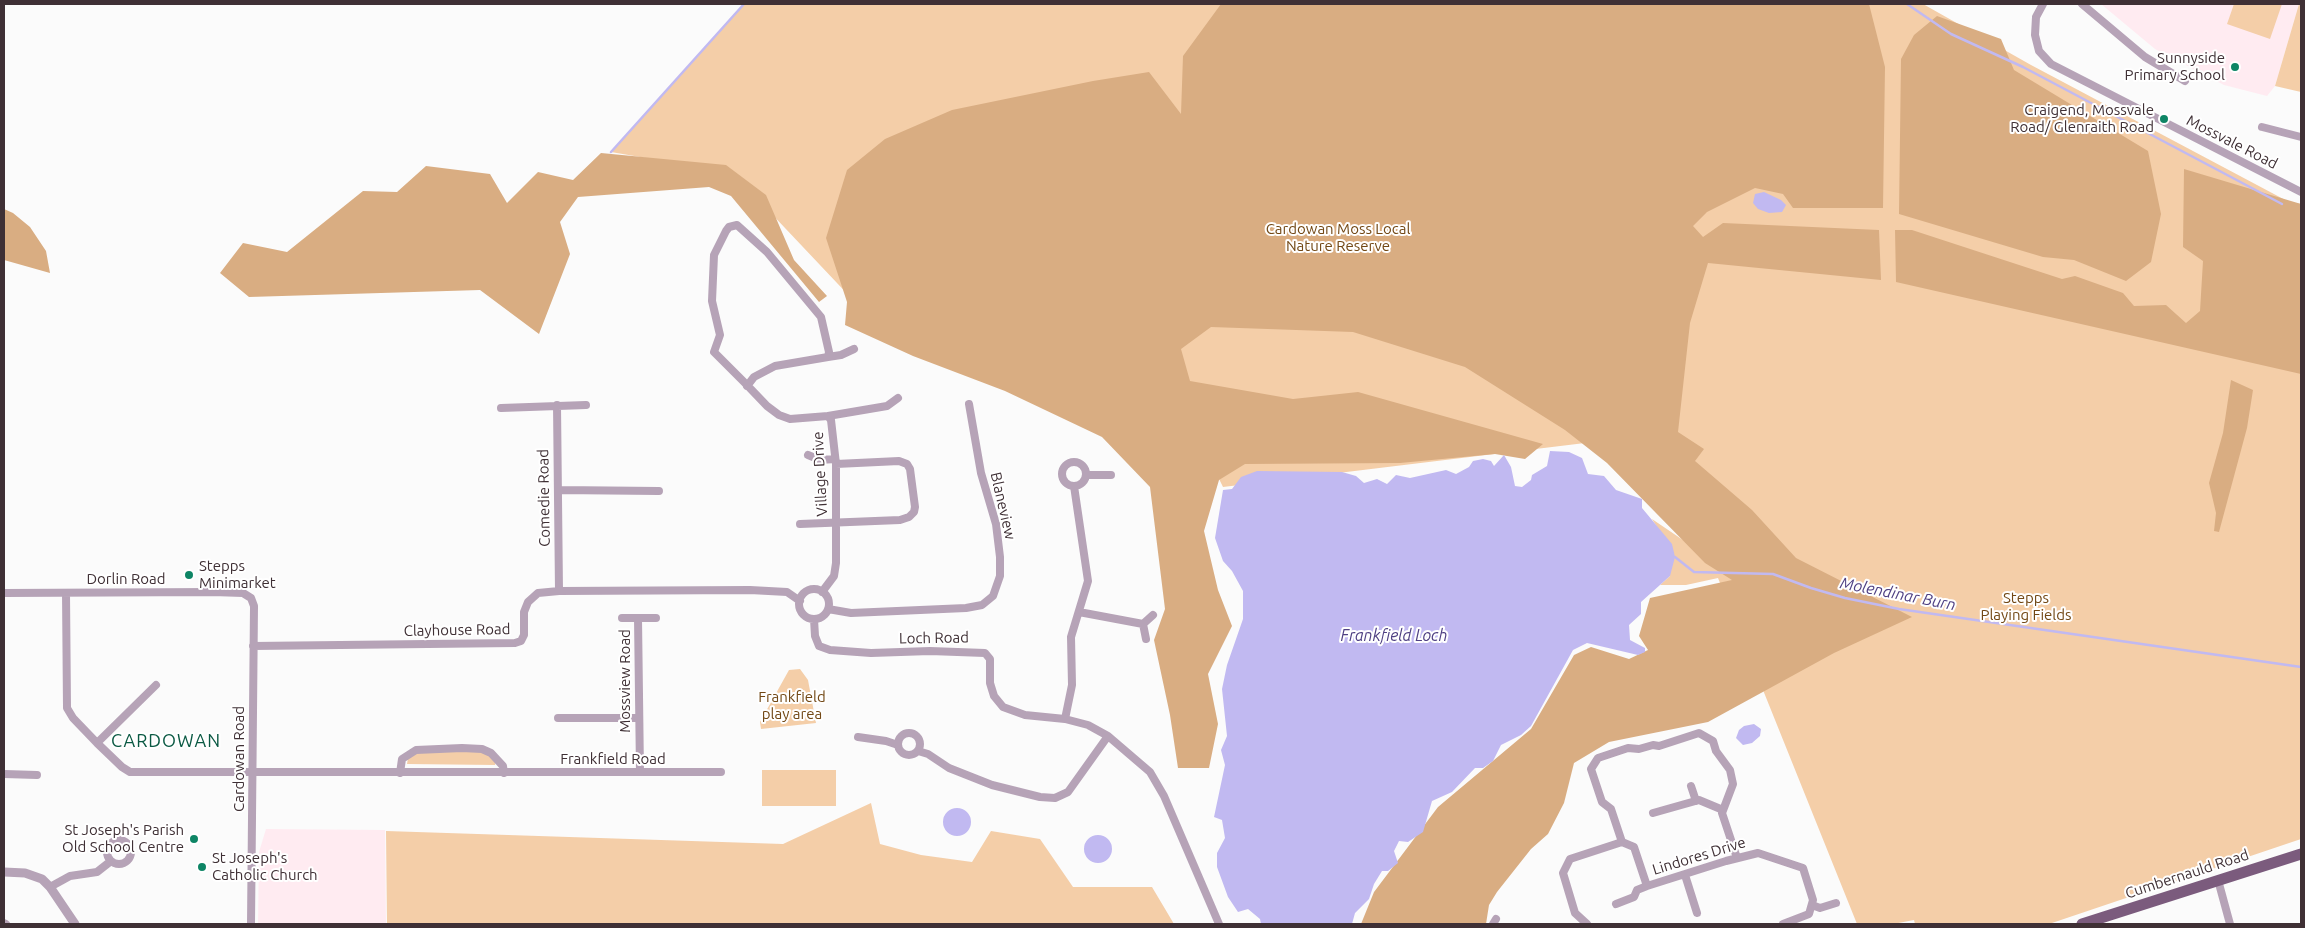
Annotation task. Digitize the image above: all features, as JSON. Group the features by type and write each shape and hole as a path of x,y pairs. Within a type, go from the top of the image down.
{"main road":[{"name":"Cumbernauld Road","path":"2082,924 2106,920 2218,880 2301,854"}],"street":[{"name":"Mossvale Road","path":"2043,4 2036,17 2035,35 2039,51 2051,64 2301,192"},
{"path":"2082,4 2145,58 2184,81"},
{"path":"2262,127 2301,137"},
{"name":"Village Drive","path":"822,592 834,576 836,570 836,462 831,420 828,416 790,419 779,415 714,352 720,335 712,301 714,256 726,230 732,226 742,227 767,252 821,316 828,348 828,357"},
{"path":"747,386 754,377 776,366 840,356 854,349"},
{"path":"828,416 887,406 898,398"},
{"name":"Blaneview","path":"828,609 852,613 966,608 982,605 993,596 1000,576 996,524 981,472 969,404"},
{"name":"Comedie Road","path":"557,405 559,591"},
{"path":"501,408 586,405"},
{"path":"800,524 900,520 909,517 915,506 910,469 907,464 899,461 836,462 820,460 808,455"},
{"path":"1078,463 1084,468 1086,474 1084,482 1074,486 1064,480 1063,472 1067,465 1078,463"},
{"path":"1086,474 1111,475"},
{"path":"1065,719 1072,685 1071,637 1088,581 1074,486"},
{"path":"558,490 659,491"},
{"name":"Clayhouse Road","path":"253,646 515,643 521,641 524,635 524,612 528,602 538,593 559,591 750,590 787,592 800,601"},
{"path":"810,590 822,592 828,599 828,609 820,618 814,619 803,614 800,608 803,594 810,590"},
{"name":"Dorlin Road","path":"4,593 212,592 248,595"},
{"name":"Frankfield Road","path":"66,593 67,708 97,743 122,768 130,772 721,772"},
{"name":"Cardowan Road","path":"248,595 254,606 251,924"},
{"path":"1079,612 1144,624"},
{"path":"1144,624 1153,615"},
{"name":"Mossview Road","path":"622,618 656,618"},
{"name":"Mossview Road","path":"638,618 640,772"},
{"name":"Loch Road","path":"814,619 815,636 819,646 830,650 870,653 930,651 985,653 990,659 990,683 994,696 1003,707 1025,715 1065,719 1088,725 1108,736 1150,772 1160,788 1198,870 1219,924"},
{"path":"1144,624 1146,639"},
{"path":"97,743 156,685"},
{"path":"558,718 638,718"},
{"path":"898,745 902,735 912,733 920,740 918,751"},
{"path":"1587,924 1575,912 1563,873 1570,859 1622,842 1611,809 1602,802 1592,769 1598,758 1628,748 1639,749 1653,745 1659,746 1699,733 1713,741 1716,751 1730,770 1734,784 1722,813 1737,858"},
{"path":"858,737 886,741 898,745 904,754 911,755 918,751 928,754 949,768 992,785 1040,797 1055,798 1068,792 1108,736"},
{"path":"400,773 402,759 416,750 462,748 482,749 491,753 503,766 504,773"},
{"path":"4,774 37,775"},
{"path":"1690,786 1696,801"},
{"path":"1653,814 1696,801 1723,810"},
{"name":"Lindores Drive","path":"1622,842 1634,847 1647,886 1758,853 1803,868 1812,905"},
{"path":"50,888 70,876 97,872 111,861"},
{"path":"4,872 30,874 42,879 75,924"},
{"path":"1685,874 1697,913"},
{"path":"2218,880 2230,924"},
{"path":"1616,904 1634,897 1637,890 1647,886"},
{"path":"1783,924 1809,914 1812,905 1820,908 1836,903"}],"shaded area":[{"name":"Sunnyside Primary School","path":"2101,4 2299,4 2275,86 2267,96 2224,85 2155,49"},
{"path":"266,829 385,830 386,924 258,924 259,852"}],"green space":[{"name":"Cardowan Moss Local Nature Reserve","path":"744,4 1923,4 2031,65 2289,202 2301,204 2301,839 2049,924 1915,924 1914,920 1893,924 1857,924 1718,578 1686,585 1660,585 1670,576 1657,527 1652,519 1708,557 1659,434 1223,487 1189,418 889,338 733,173 611,152"},
{"name":"Cardowan Moss Local Nature Reserve","path":"1221,4 1869,4 1885,67 1883,208 1793,208 1783,194 1755,188 1707,212 1693,226 1703,237 1723,223 1879,230 1881,280 1708,263 1690,323 1678,432 1704,449 1695,461 1752,510 1796,558 1912,617 1834,653 1708,722 1609,742 1574,763 1564,803 1548,834 1531,849 1497,892 1489,905 1486,924 1361,924 1374,892 1438,807 1531,729 1574,655 1591,647 1629,659 1648,650 1639,636 1650,598 1732,580 1705,563 1607,463 1565,430 1465,367 1353,332 1211,327 1181,349 1190,381 1293,399 1358,392 1543,444 1525,459 1495,454 1400,463 1245,464 1219,480 1204,531 1218,590 1232,626 1208,674 1218,724 1209,768 1178,768 1170,715 1154,640 1165,609 1150,487 1102,437 1005,391 913,356 845,325 847,302 826,238 847,170 885,139 952,110 1093,81 1149,72 1181,114 1183,56"},
{"path":"2234,4 2282,4 2270,39 2227,24"},
{"path":"2299,4 2301,4 2301,92 2275,86"},
{"path":"1937,16 2001,39 2014,70 2148,151 2161,214 2151,262 2126,281 2074,260 2043,257 1899,214 1901,59 1914,35"},
{"path":"601,153 726,165 766,195 794,260 827,296 819,302 731,196 709,187 578,197 560,222 570,254 539,334 480,290 249,297 220,273 243,243 287,252 363,191 397,192 426,166 490,174 507,203 538,172 573,180"},
{"path":"2184,169 2301,204 2301,374 1896,282 1895,230 1912,230 2062,279 2075,276 2123,293 2134,306 2166,305 2186,323 2200,311 2203,261 2183,247"},
{"path":"4,209 13,213 30,227 46,251 50,273 4,260"},
{"path":"2231,380 2253,390 2247,428 2219,532 2214,531 2216,513 2209,483 2223,433"},
{"name":"Frankfield play area","path":"800,669 808,680 816,723 761,729 760,722 789,670"},
{"path":"420,751 483,751 496,761 495,765 407,764 408,758"},
{"path":"762,770 836,770 836,806 762,806"},
{"path":"871,803 880,844 921,855 972,862 991,831 1040,839 1073,887 1152,887 1174,924 387,924 386,831 783,844"}],"water":[{"path":"1764,192 1781,200 1786,205 1782,212 1769,213 1758,209 1753,203 1755,194"},
{"name":"Frankfield Loch","path":"1550,451 1569,452 1582,458 1588,474 1604,476 1616,490 1642,499 1642,508 1672,544 1675,557 1670,576 1641,602 1641,614 1629,625 1630,640 1645,648 1645,652 1638,655 1587,643 1573,650 1531,726 1521,735 1501,745 1493,761 1483,768 1475,768 1452,792 1432,801 1423,832 1408,842 1399,841 1394,851 1398,863 1388,871 1382,871 1374,884 1369,899 1355,913 1352,924 1261,924 1260,919 1248,909 1238,912 1228,897 1217,867 1217,853 1225,838 1222,820 1214,817 1225,765 1221,750 1227,736 1222,689 1227,665 1243,619 1243,591 1232,571 1223,561 1215,538 1223,490 1232,489 1241,477 1257,471 1342,472 1356,476 1364,483 1377,479 1387,484 1396,475 1410,478 1446,470 1456,474 1469,467 1473,461 1483,459 1491,461 1494,466 1504,455 1511,467 1515,486 1522,487 1531,480 1532,475 1547,466"},
{"path":"1754,724 1761,729 1760,736 1752,743 1743,745 1736,738 1739,730 1744,726"},
{"path":"957,808 967,812 971,822 967,832 957,836 947,832 943,822 947,812"},
{"path":"1098,835 1108,839 1112,849 1108,859 1098,863 1088,859 1084,849 1088,839"}],"waterway":[{"path":"611,152 744,4"},
{"path":"1907,4 1951,34 2023,67 2282,204"},
{"name":"Molendinar Burn","path":"1675,557 1694,572 1773,574 1845,598 1899,609 2301,667"}],"place":[{"name":"Sunnyside Primary School","path":"2235,67"},
{"name":"Craigend, Mossvale Road/ Glenraith Road","path":"2164,119"},
{"name":"Stepps Minimarket","path":"189,575"},
{"name":"St Joseph's Parish Old School Centre","path":"194,839"},
{"name":"St Joseph's Catholic Church","path":"202,867"}],"district":[{"name":"CARDOWAN","path":"166,741"}],"park label":[{"name":"Stepps Playing Fields","path":"2026,606"}]}
